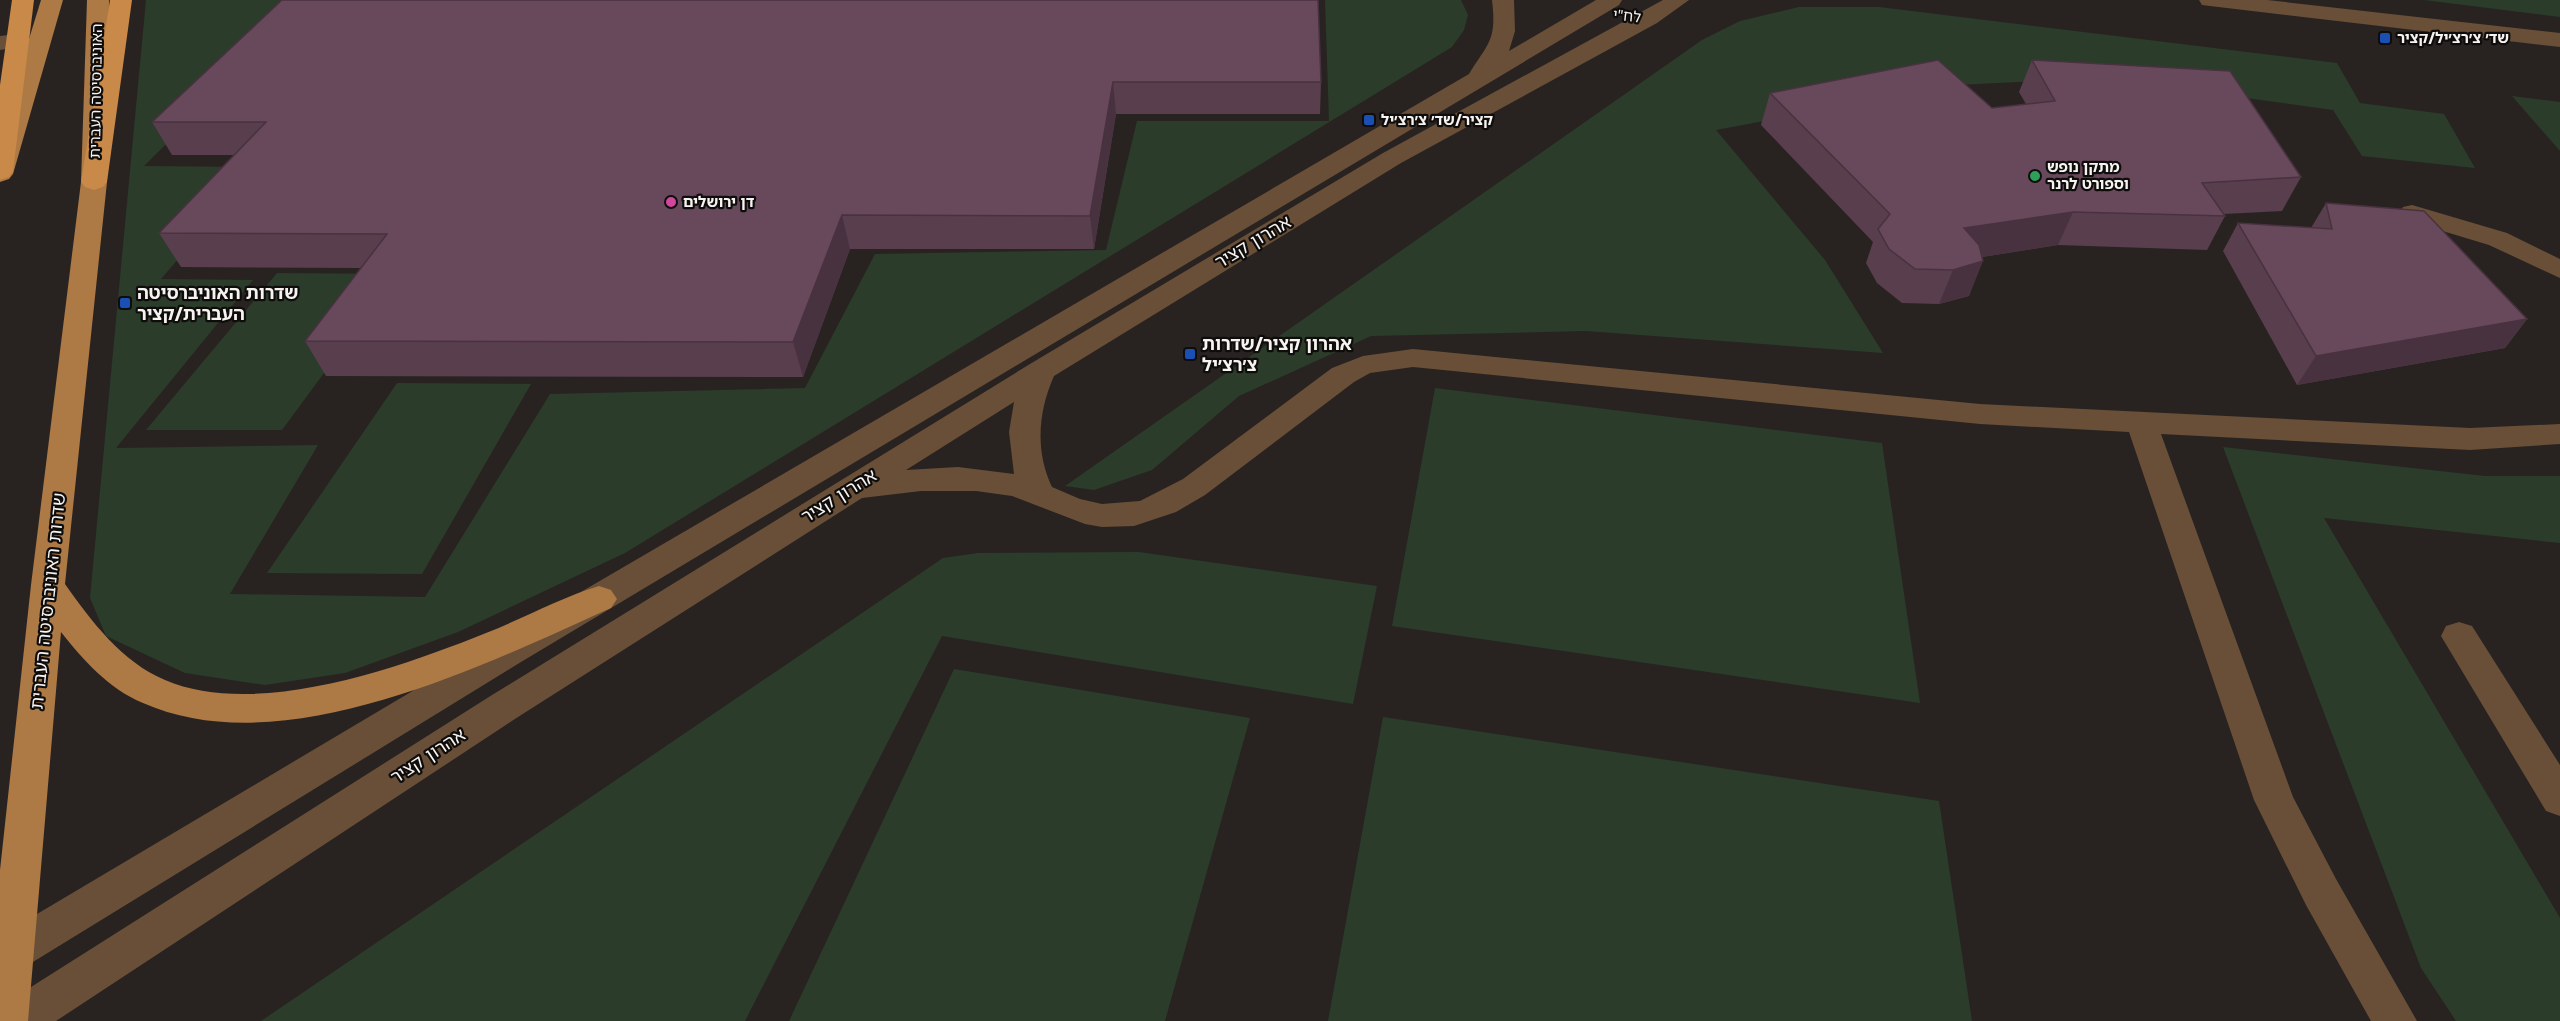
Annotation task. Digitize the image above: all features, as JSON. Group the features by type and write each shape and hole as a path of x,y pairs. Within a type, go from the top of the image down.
{"highway":[{"path":"0,173 8,42 24,0"},
{"path":"94,182 121,0"}],"main road":[{"path":"0,173 52,0"},
{"name":"האוניברסיטה העברית","path":"94,182 98,0"},
{"name":"שדרות האוניברסיטה העברית","path":"6,1021 7,955 94,182"},
{"path":"48,585 80,632 114,665 134,680 155,692 176,700 230,708 317,700 387,684 473,654 599,599"}],"street":[{"path":"1462,88 1489,65 1498,53 1505,29 1503,0"},
{"name":"לח\"י","path":"1571,0 1603,5 1618,17 1649,18"},
{"name":"אהרון קציר","path":"17,1021 505,706 1041,371 1392,158 1678,0"},
{"path":"1649,18 1690,0"},
{"path":"2210,0 2560,39"},
{"path":"2298,0 2560,39"},
{"name":"אהרון קציר","path":"7,955 599,599 1603,5"},
{"path":"2412,213 2498,239 2560,270"},
{"path":"842,495 884,484 937,478 999,483 1038,492 1089,513 1111,516 1152,511 1194,487 1343,375 1363,365 1413,358 1980,414 2470,439 2560,434"},
{"path":"1038,492 1026,465 1024,437 1030,396 1041,371"},
{"path":"2141,422 2274,800 2321,892 2396,1021"},
{"path":"2459,636 2560,799"}],"green space":[{"path":"146,0 312,0 144,166 257,167 161,279 253,280 116,448 318,445 230,594 425,597 550,394 805,388 875,254 1106,250 1137,121 1329,121 1325,0 1461,0 1468,15 1464,30 1452,47 625,553 458,632 345,673 265,685 185,673 106,636 90,598"},
{"path":"2424,0 2560,0 2560,17"},
{"path":"1799,7 1879,7 2337,63 2360,103 2444,114 2475,168 2362,156 2333,110 2101,78 1956,85 1716,130 1825,260 1883,353 1586,331 1371,336 1239,396 1152,470 1094,490 1065,486 1702,40 1740,21"},
{"path":"2512,96 2560,102 2560,151"},
{"path":"277,273 397,274 282,430 146,430"},
{"path":"397,383 531,384 422,574 267,573"},
{"path":"1435,388 1882,443 1920,703 1392,626"},
{"path":"2223,447 2485,476 2560,476 2560,543 2324,518 2560,918 2560,1021 2456,1021 2421,968"},
{"path":"1139,552 1377,586 1353,704 942,636 745,1021 261,1021 943,558 978,553"},
{"path":"954,669 1250,718 1165,1021 789,1021"},
{"path":"1383,717 1939,801 1972,1021 1328,1021"}],"building":[{"name":"דן ירושלים","path":"282,0 1318,0 1321,82 1113,82 1090,216 842,215 793,342 305,341 387,234 159,233 266,122 152,122"},
{"name":"מתקן נופש וספורט לרנר","path":"1938,60 1992,108 2055,101 2032,60 2230,71 2301,177 2202,183 2225,216 2073,212 1964,228 1979,245 1983,261 1953,270 1915,269 1889,249 1878,229 1890,214 1770,93"},
{"path":"2326,203 2424,211 2527,319 2316,356 2238,223 2332,229"}],"place":[{"name":"שד׳ צ׳רצ׳יל/קציר","path":"2385,38"},
{"name":"קציר/שד׳ צ׳רצ׳יל","path":"1369,120"},
{"name":"מתקן נופש וספורט לרנר","path":"2035,176"},
{"name":"דן ירושלים","path":"671,202"},
{"name":"שדרות האוניברסיטה העברית/קציר","path":"125,303"},
{"name":"אהרון קציר/שדרות צ׳רצ׳יל","path":"1190,354"}]}
